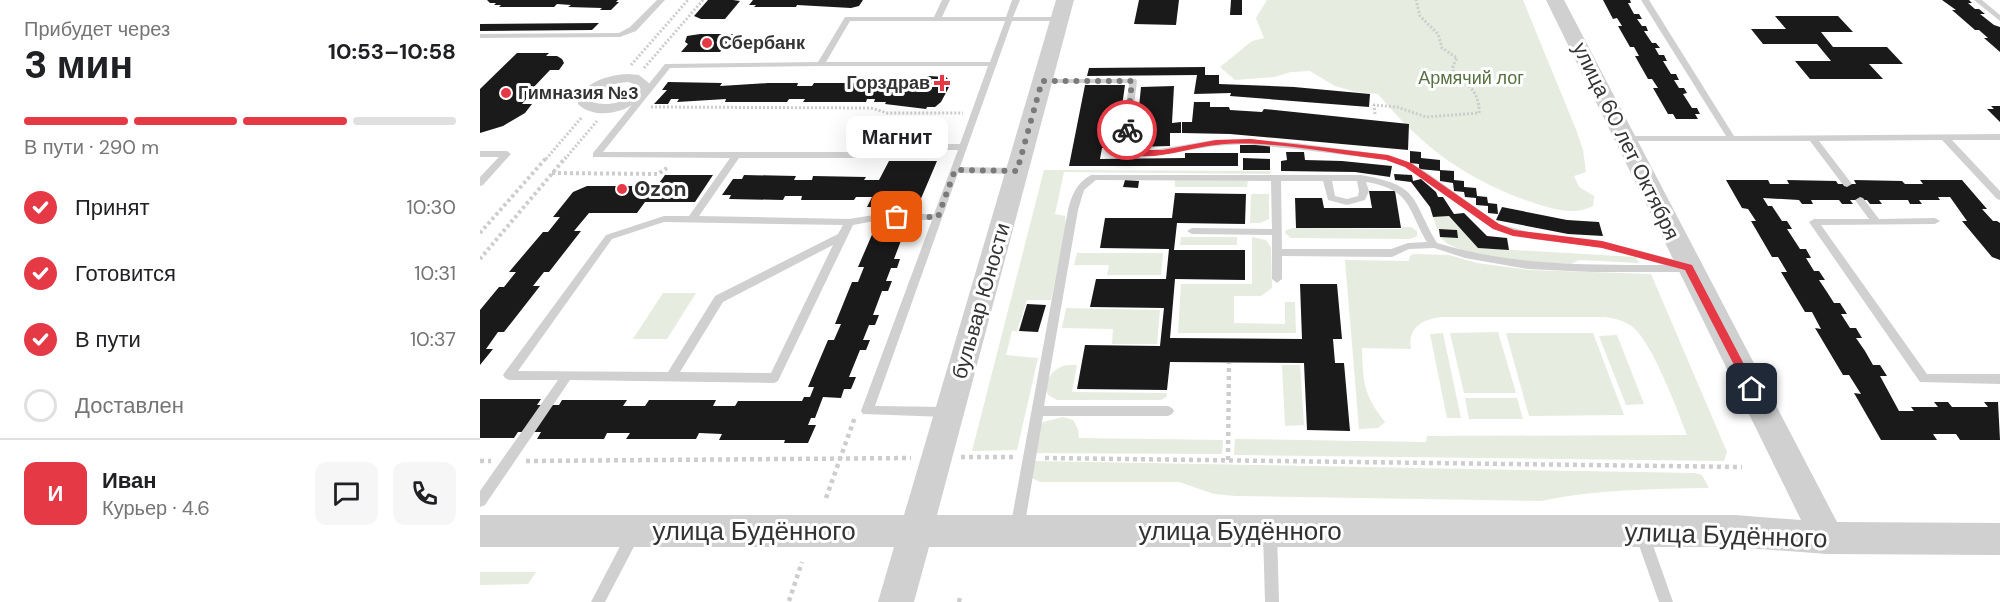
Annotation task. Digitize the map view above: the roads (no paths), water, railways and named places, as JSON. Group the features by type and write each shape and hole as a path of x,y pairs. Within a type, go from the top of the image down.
{"street":[{"name":"улица 60 лет Октября","path":"1555,0 1827,538"},
{"name":"бульвар Юности","path":"896,602 1062,10"},
{"path":"618,78 635,78 644,84 641,93 627,103 608,108 590,108 585,104 586,95 599,85 618,78"},
{"name":"улица Будённого","path":"480,531 1735,531 1827,538 2000,539"}],"lane":[{"path":"480,36 620,36 633,29 661,0"},
{"path":"937,19 946,0"},
{"path":"950,412 867,411 1016,0"},
{"path":"1645,0 1732,139"},
{"path":"1978,0 2000,19"},
{"path":"821,64 848,18 1009,19 1062,10"},
{"path":"963,147 910,147 886,156 596,155 668,66 993,64"},
{"path":"1042,81 1132,81 1125,146 1128,151 1134,153 1163,152 1216,142 1251,141 1388,158 1408,165 1496,226 1513,233 1602,244 1689,268"},
{"path":"1944,137 2000,197"},
{"path":"1626,139 2000,137"},
{"path":"1812,138 1847,184"},
{"path":"480,154 507,154 480,183"},
{"path":"692,219 736,155"},
{"path":"955,170 1017,171"},
{"path":"1016,531 1073,210 1078,188 1085,181 1106,176 1361,178 1384,181 1399,187 1408,195 1434,244"},
{"path":"1276,177 1277,279"},
{"path":"1327,178 1331,198 1341,202 1354,202 1362,198 1364,191 1361,178"},
{"path":"1860,200 1876,222"},
{"path":"849,222 774,378 509,375 609,237 664,219 849,222 880,217 938,217"},
{"path":"1935,222 1814,222 1924,379 2000,379"},
{"path":"1192,231 1277,232"},
{"path":"671,377 719,299 843,236"},
{"path":"1277,252 1392,253 1408,246 1434,244 1473,257 1512,264 1567,268 1689,268"},
{"path":"480,501 567,376"},
{"path":"1037,411 1168,411"},
{"path":"598,602 635,531"},
{"path":"1270,531 1272,602"},
{"path":"1641,531 1666,602"}],"place":[{"name":"Сбербанк","path":"707,43"},
{"name":"Горздрав","path":"942,83"},
{"name":"Гимназия №3","path":"506,93"},
{"name":"Ozon","path":"622,189"},
{"name":"Магнит","path":"897,217"}],"park label":[{"name":"Армячий лог","path":"1471,78"}]}
